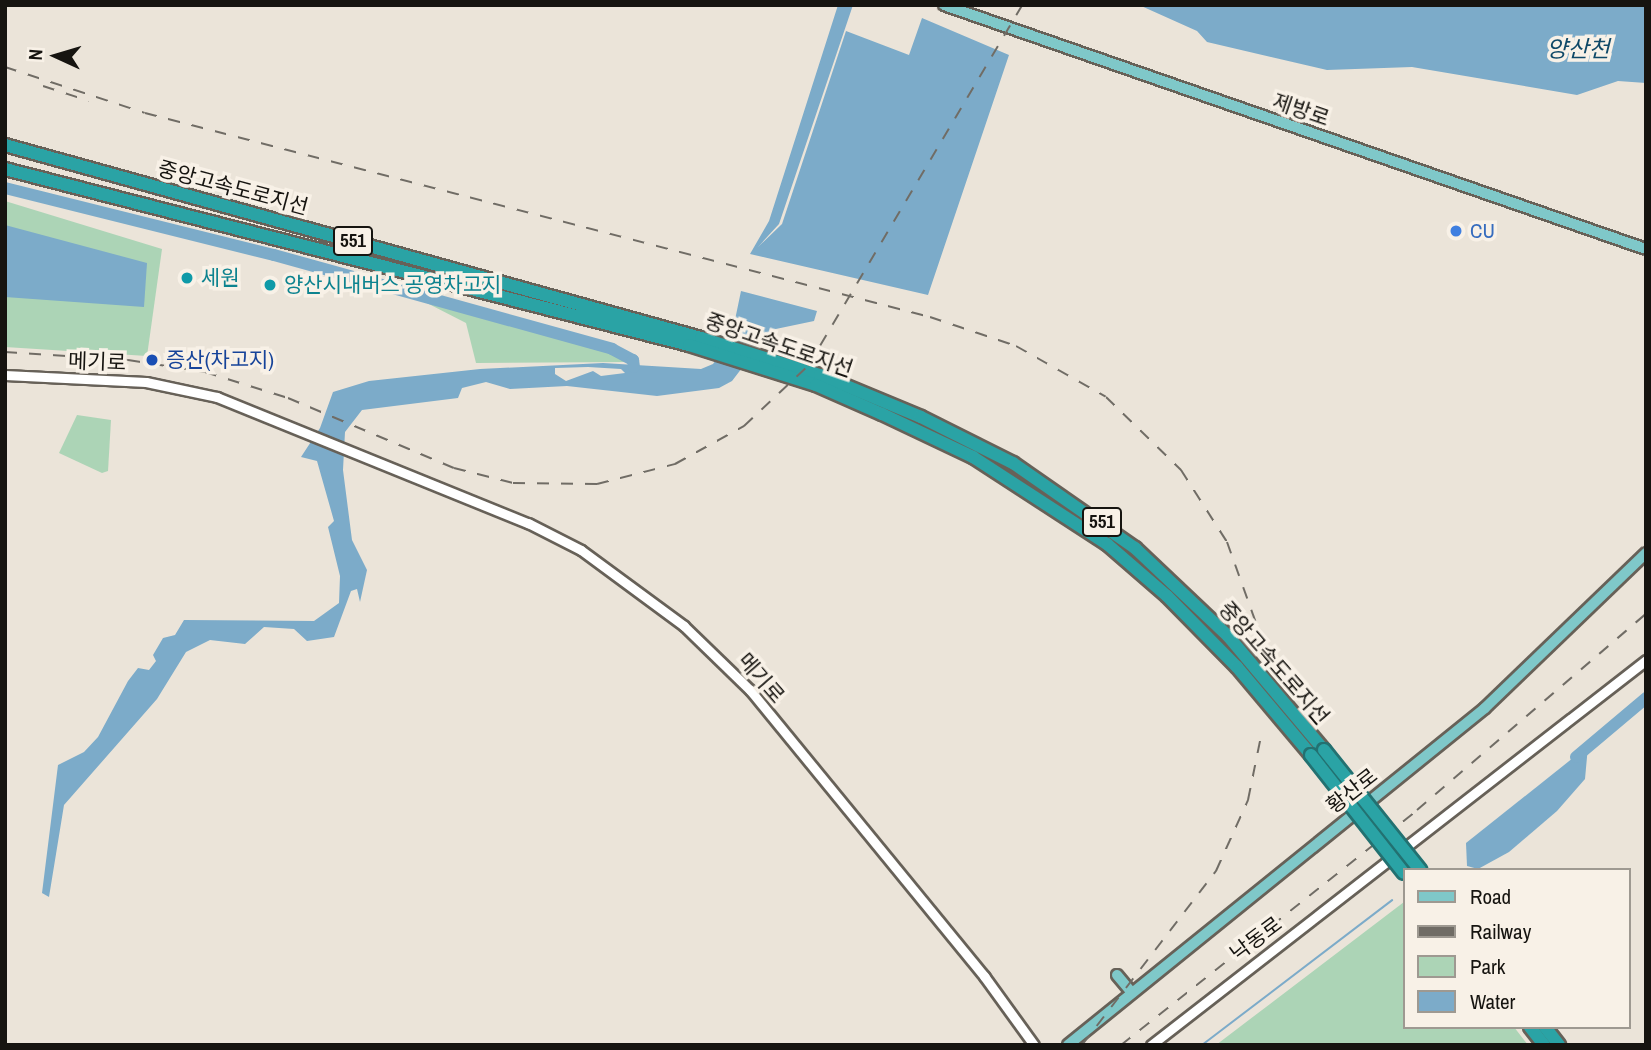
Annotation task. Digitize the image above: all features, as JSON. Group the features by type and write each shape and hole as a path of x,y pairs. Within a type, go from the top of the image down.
{"highway":[{"name":"중앙고속도로지선","path":"5,145 701,338 818,380 1013,463 1109,527 1228,636 1402,870"},
{"name":"중앙고속도로지선","path":"5,169 818,380"},
{"path":"5,175 194,225 219,226"},
{"name":"중앙고속도로지선","path":"1317,753 1418,868"},
{"path":"1532,1029 1544,1045"},
{"path":"1547,1029 1559,1045"}],"main road":[{"name":"제방로","path":"944,5 1646,249"},
{"name":"황산로","path":"1068,1045 1485,708 1646,553"},
{"path":"1117,975 1132,993"}],"street":[{"name":"메기로","path":"5,375 164,384 216,397 363,454 580,550 715,653 984,975 1034,1045"},
{"name":"낙동로","path":"1151,1045 1646,660"}],"green space":[{"path":"5,201 162,249 147,356 5,347"},
{"path":"423,301 612,352 626,362 476,363 466,323"},
{"path":"77,415 111,420 108,471 102,473 59,453"},
{"path":"1402,904 1402,1029 1516,1029 1528,1045 1216,1045"}],"water":[{"path":"838,5 853,5 779,224 758,247 782,224 846,31 909,55 922,18 1009,55 928,295 750,254 769,221"},
{"name":"양산천","path":"1139,5 1646,5 1646,83 1618,81 1577,95 1412,67 1327,70 1207,42 1197,31"},
{"path":"5,225 147,263 144,307 5,297"},
{"path":"741,291 817,311 814,321 771,330 732,381 719,388 657,396 567,386 510,389 486,382 462,388 458,398 362,410 345,432 343,470 352,540 367,570 360,602 357,589 351,591 334,637 307,641 294,629 264,627 245,644 210,640 186,652 157,699 64,805 49,897 42,893 58,765 84,752 98,737 128,681 138,668 149,670 156,661 153,655 163,638 175,635 184,620 314,621 339,603 340,576 328,527 334,521 317,461 301,457 320,428 333,392 369,381 480,369 603,363 701,369 713,364 731,339","holes":["555,368 621,369 625,373 601,376 593,371 566,381 555,374"]},
{"path":"1588,746 1585,779 1557,811 1509,852 1480,868 1474,868 1467,866 1466,843"}],"waterway":[{"path":"5,188 274,255 612,349 633,360 634,367"},
{"path":"1576,757 1646,698"},
{"path":"1202,1045 1392,900"}],"railway":[{"path":"5,352 128,360 205,372 288,398 454,468 513,483 597,484 675,464 744,426 808,366 1022,5"},
{"path":"5,67 145,113 930,317 1016,346 1106,397 1181,470 1227,542 1261,637"},
{"path":"43,86 89,101"},
{"path":"1121,1045 1417,810 1646,614"},
{"path":"1082,1045 1216,871 1248,800 1262,731"}],"place":[{"name":"CU","path":"1456,231"},
{"name":"세원","path":"187,278"},
{"name":"양산시내버스 공영차고지","path":"270,285"},
{"name":"증산(차고지)","path":"152,360"}]}
